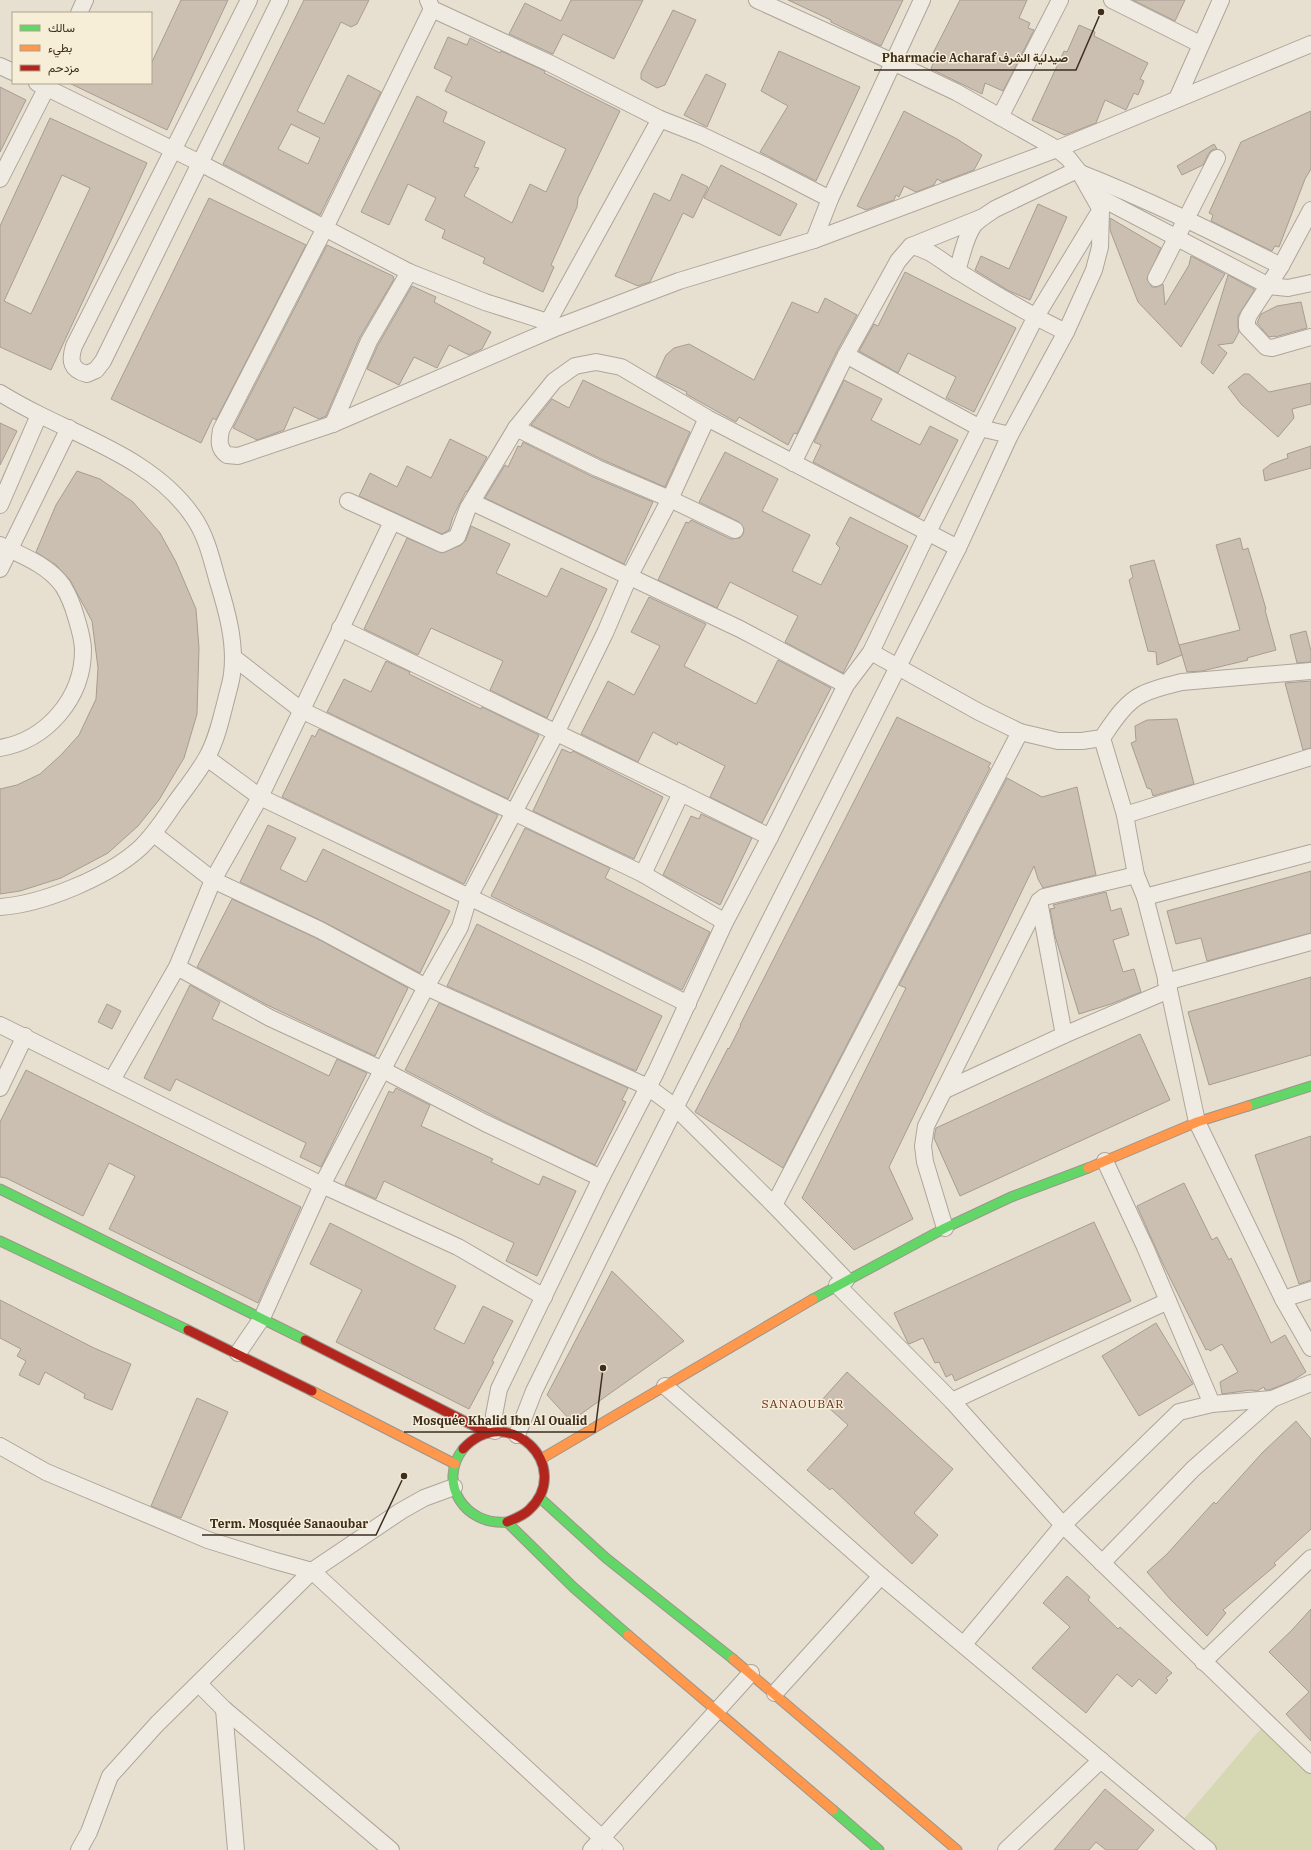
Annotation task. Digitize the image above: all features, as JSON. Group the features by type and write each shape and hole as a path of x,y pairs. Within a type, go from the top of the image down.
{"main road":[{"path":"541,1459 842,1283 945,1228 1011,1197 1106,1161 1197,1122 1311,1086"},
{"path":"0,1188 262,1318 416,1397 492,1432"},
{"path":"0,1241 82,1278 238,1353 455,1464"},
{"path":"492,1432 506,1432 517,1435 527,1441 535,1449 541,1459 544,1472 544,1485 540,1498 526,1514 507,1522 493,1523 480,1519 468,1511 459,1500 454,1487 453,1476 455,1464 460,1453 467,1444 476,1437 492,1432"},
{"path":"540,1498 606,1558 776,1693 957,1850"},
{"path":"507,1522 573,1587 879,1850"}],"street":[{"path":"79,12 85,0"},
{"path":"249,0 74,346 71,355 72,364 78,372 87,374 96,370 103,361 280,0"},
{"path":"517,1435 534,1391 675,1107 958,548 1010,435 1066,332 1094,270 1100,247 1101,210 1079,172 1068,158 1057,148 956,92 757,0"},
{"path":"814,240 830,199 922,0"},
{"path":"1000,117 1060,0"},
{"path":"1112,0 1200,44"},
{"path":"1177,99 1200,44 1221,0"},
{"path":"830,199 701,135 660,119 430,4 325,228 221,430 219,441 220,447 227,456 238,456 333,424 553,324 679,281 814,240 1057,148 1311,44"},
{"path":"0,66 12,72"},
{"path":"2,170 44,84 173,151 200,163 409,272 485,302 553,324"},
{"path":"553,324 660,119"},
{"path":"1156,278 1217,158"},
{"path":"957,271 970,232 975,224 983,217 994,209 1079,172 1186,218 1281,266"},
{"path":"1093,194 1269,286 1288,288 1311,283"},
{"path":"492,1432 499,1389 601,1178 648,1087 725,922 770,837 846,685 871,652 928,532 1035,318 1101,210"},
{"path":"1311,210 1281,266 1247,320 1247,327 1266,347 1272,348 1311,337"},
{"path":"793,463 846,355 895,266 911,246 983,217"},
{"path":"911,246 932,252 957,271 1005,298 1035,318 1066,332"},
{"path":"333,424 369,341 409,272"},
{"path":"846,355 980,428 1010,435"},
{"path":"348,501 442,544 457,537 472,502 516,428 554,381 575,366 596,362 621,367 707,418 958,548"},
{"path":"0,393 39,415 69,428 140,467 160,480 177,496 195,519 209,549 231,633 233,657 232,675 218,732 207,758 154,834 139,849 105,872 57,894 13,906 0,907"},
{"path":"0,505 39,415"},
{"path":"238,1353 262,1318 322,1185 426,987 460,927 469,898 556,733 605,633 629,577 670,499 707,418"},
{"path":"0,568 5,548 69,428"},
{"path":"516,428 597,468 670,499 735,530"},
{"path":"472,502 740,629 846,685"},
{"path":"112,1080 177,967 213,880 260,797 392,522"},
{"path":"0,748 15,745 31,737 49,725 62,711 78,684 83,648 72,602 63,586 50,572 38,564 5,548"},
{"path":"340,628 770,837"},
{"path":"871,652 897,668 1020,732 1058,741 1082,741 1102,738 1121,712 1142,694 1172,684 1311,671"},
{"path":"233,657 301,710 643,874 725,922"},
{"path":"774,1205 1020,732"},
{"path":"1102,738 1125,815 1136,875 1145,897 1168,986 1197,1122 1283,1299 1311,1348"},
{"path":"1125,815 1311,757"},
{"path":"207,758 260,797 688,1004"},
{"path":"643,874 681,793"},
{"path":"154,834 213,880 320,930 426,987 648,1087 675,1107 774,1205 842,1283 952,1401 1063,1525 1203,1662 1310,1761"},
{"path":"1145,897 1311,853"},
{"path":"945,1228 925,1162 923,1146 926,1126 1039,901 1044,897 1136,875"},
{"path":"1039,901 1064,1035"},
{"path":"945,1090 1168,986 1311,942"},
{"path":"177,967 270,1018 383,1070 485,1123 601,1178"},
{"path":"0,1025 25,1036 322,1185 458,1247 544,1297"},
{"path":"0,1088 25,1036"},
{"path":"1106,1161 1212,1404"},
{"path":"1283,1299 1311,1290"},
{"path":"952,1401 1168,1301"},
{"path":"964,1644 1063,1525 1179,1412 1212,1404 1272,1398 1311,1383"},
{"path":"665,1386 881,1576 1208,1850"},
{"path":"1102,1563 1193,1469 1272,1398"},
{"path":"0,1446 46,1472 208,1540 312,1571 596,1844 614,1850"},
{"path":"80,1850 89,1832 110,1776 157,1724 312,1571 401,1511 424,1498 454,1487"},
{"path":"1203,1662 1311,1558"},
{"path":"776,1693 881,1576"},
{"path":"596,1844 751,1673"},
{"path":"198,1684 224,1709 391,1850"},
{"path":"224,1709 236,1850"},
{"path":"1006,1850 1101,1760"}],"green space":[{"path":"1263,1726 1311,1773 1311,1850 1217,1850 1182,1821"}],"building":[{"path":"181,0 228,0 167,130 71,84 152,84 152,62"},
{"path":"304,0 369,0 357,24 351,27 341,22 297,111 324,124 348,75 381,92 320,215 223,164","holes":["291,124 320,138 308,164 278,149"]},
{"path":"571,0 643,0 614,59 563,34 553,54 509,34 525,3 561,21"},
{"path":"788,0 903,0 881,46"},
{"path":"960,0 1027,0 1019,18 1030,23 1028,28 1034,30 1003,91 985,83 982,94 931,69 934,61 930,59"},
{"path":"1133,0 1185,0 1175,21"},
{"path":"673,10 696,20 665,85 657,88 641,79 641,73"},
{"path":"1079,25 1095,32 1094,36 1148,63 1140,79 1144,81 1138,95 1134,93 1126,110 1105,100 1096,123 1065,135 1032,120 1064,51 1067,52"},
{"path":"448,37 467,45 470,38 500,53 501,51 545,71 544,73 620,111 578,198 577,207 551,265 554,267 543,292 483,263 485,258 442,238 445,230 425,220 436,198 408,184 389,225 361,212 417,96 447,112 443,122 485,142 474,167 479,168 464,196 512,223 530,184 546,192 566,149 445,91 452,77 434,68"},
{"path":"779,51 860,87 816,181 760,152 788,106 761,91"},
{"path":"706,74 726,84 707,127 684,115"},
{"path":"0,87 26,100 0,152"},
{"path":"904,111 957,139 982,155 974,170 942,182 937,179 934,185 916,192 904,186 899,197 896,195 894,200 866,210 857,206"},
{"path":"1311,111 1311,169 1305,179 1279,247 1275,246 1272,251 1211,221 1213,215 1209,213 1241,142"},
{"path":"50,118 147,163 51,370 0,347 0,226","holes":["62,175 90,188 31,314 4,301"]},
{"path":"1214,144 1217,149 1212,150 1209,153 1203,165 1182,175 1177,166"},
{"path":"721,165 797,204 780,236 704,198"},
{"path":"682,174 708,187 693,218 683,213 650,282 638,286 615,276 654,193 670,201"},
{"path":"209,198 306,245 216,420 213,418 201,443 111,399"},
{"path":"1038,204 1067,217 1030,300 1009,291 975,270 981,256 1009,269"},
{"path":"1110,218 1161,248 1147,279 1152,287 1157,287 1163,284 1165,305 1189,265 1191,256 1225,274 1181,347 1138,302 1110,230"},
{"path":"327,245 393,276 394,279 360,337 326,416 319,419 294,407 284,430 257,440 233,428"},
{"path":"905,272 1016,328 974,412 946,398 956,377 908,353 898,373 859,351 874,324 878,326"},
{"path":"1228,275 1254,289 1254,291 1238,316 1239,332 1233,343 1218,345 1227,353 1213,374 1201,363"},
{"path":"412,286 436,297 434,302 491,332 482,349 469,355 449,345 437,368 414,357 399,385 367,369 378,345"},
{"path":"825,298 857,315 837,351 797,434 794,433 788,445 739,417 736,422 686,394 687,392 656,377 666,355 674,348 689,344 754,380 792,302 818,313"},
{"path":"1301,302 1307,328 1275,337 1269,337 1257,323 1261,314 1277,306"},
{"path":"1244,374 1249,374 1269,392 1311,383 1311,404 1292,409 1294,418 1278,437 1241,404 1228,387"},
{"path":"583,380 690,432 665,487 601,459 531,425 552,399 569,408"},
{"path":"844,380 882,399 871,420 920,445 930,426 958,440 919,517 813,462 821,445 814,442"},
{"path":"0,423 17,431 0,465"},
{"path":"450,439 487,457 467,492 466,491 453,517 449,530 442,534 359,496 370,473 397,487 407,466 431,478"},
{"path":"523,442 593,477 653,502 624,564 485,498 505,465 508,467 518,446 521,447"},
{"path":"1311,446 1311,468 1265,481 1263,470 1271,464 1288,458 1287,454"},
{"path":"725,452 778,479 762,511 810,535 792,571 821,585 840,548 836,544 850,517 908,546 843,673 785,642 798,616 730,582 717,608 658,580 686,522 689,523 691,520 731,539 740,538 743,534 744,529 739,522 699,502"},
{"path":"77,471 100,479 133,502 160,533 176,562 196,609 199,648 197,714 184,758 159,800 138,826 108,853 61,878 20,891 0,894 0,789 17,785 40,774 61,755 79,735 96,699 98,668 92,621 70,580 56,565 36,552 56,505"},
{"path":"471,526 510,544 496,573 547,597 561,568 607,589 547,718 490,690 503,661 431,628 418,655 364,629 407,538 442,553 461,545 466,540"},
{"path":"1240,538 1243,550 1248,548 1266,609 1265,610 1276,650 1247,658 1248,660 1202,671 1187,672 1179,645 1240,630 1216,545"},
{"path":"1154,560 1182,655 1157,665 1156,652 1148,651 1129,580 1133,577 1130,566"},
{"path":"649,597 706,624 684,666 756,704 778,660 831,688 762,823 710,797 725,766 678,742 677,745 653,732 638,762 581,734 608,681 634,695 660,646 631,632"},
{"path":"1306,631 1311,651 1311,662 1297,663 1290,635"},
{"path":"386,661 410,672 409,674 481,709 482,707 539,735 508,799 327,712 344,679 371,692"},
{"path":"1311,681 1311,748 1303,750 1285,683"},
{"path":"897,717 991,763 988,767 990,768 783,1168 695,1112 728,1048 729,1049"},
{"path":"1177,719 1194,784 1153,796 1151,789 1147,788 1131,743 1136,741 1135,726 1147,720"},
{"path":"319,729 498,815 464,884 282,797 312,735 315,737"},
{"path":"562,749 571,753 573,751 663,797 634,859 533,811"},
{"path":"1007,778 1042,797 1077,787 1096,875 1043,888 1038,879 1034,866 889,1167 913,1219 854,1250 802,1198 906,988 899,985"},
{"path":"701,814 752,838 720,905 663,875 691,816 699,819"},
{"path":"268,825 296,838 280,869 306,882 323,849 450,911 420,973 324,922 240,882"},
{"path":"525,828 610,868 605,878 710,932 682,990 491,896"},
{"path":"1311,871 1311,933 1207,961 1201,938 1176,944 1167,911"},
{"path":"1106,892 1111,911 1121,908 1129,935 1113,940 1123,972 1134,969 1141,992 1111,1004 1079,1014 1055,936 1050,909 1055,908 1053,905"},
{"path":"232,899 316,938 408,988 375,1056 265,1004 197,967"},
{"path":"477,924 662,1016 636,1071 447,986"},
{"path":"1311,977 1311,1055 1209,1085 1188,1012"},
{"path":"190,985 220,1002 212,1019 329,1076 337,1059 367,1073 321,1167 300,1157 306,1143 176,1079 170,1091 144,1078"},
{"path":"439,1003 628,1088 622,1100 626,1102 595,1165 505,1122 405,1070"},
{"path":"107,1004 121,1011 112,1029 98,1022"},
{"path":"1140,1034 1170,1100 960,1196 934,1138 936,1128"},
{"path":"26,1070 301,1207 258,1303 109,1229 135,1176 109,1163 83,1216 6,1178 0,1177 0,1122"},
{"path":"396,1088 430,1105 421,1126 493,1159 491,1162 539,1185 543,1176 576,1191 537,1276 506,1261 514,1243 384,1181 376,1199 345,1185 389,1091 393,1093"},
{"path":"1311,1136 1311,1280 1299,1284 1255,1155"},
{"path":"1184,1183 1212,1240 1217,1237 1229,1260 1231,1258 1271,1343 1285,1335 1306,1372 1292,1381 1269,1390 1265,1390 1264,1387 1257,1391 1251,1390 1222,1394 1220,1382 1238,1372 1222,1344 1210,1351 1208,1349 1206,1350 1162,1262 1137,1206"},
{"path":"1094,1222 1131,1301 955,1381 952,1374 946,1377 939,1362 935,1363 923,1338 909,1344 908,1343 894,1313"},
{"path":"330,1223 456,1286 434,1329 464,1344 483,1306 513,1321 492,1361 494,1362 469,1409 336,1342 362,1290 310,1264"},
{"path":"612,1271 684,1341 571,1421 547,1395"},
{"path":"0,1300 94,1348 131,1364 112,1410 84,1398 85,1394 45,1372 39,1385 19,1375 26,1361 17,1356 21,1349 0,1338"},
{"path":"1156,1323 1193,1384 1139,1416 1102,1356"},
{"path":"847,1372 953,1469 914,1513 938,1535 912,1564 832,1488 830,1490 807,1470 848,1425 821,1401"},
{"path":"197,1398 228,1412 181,1518 151,1506"},
{"path":"1296,1421 1311,1439 1311,1529 1274,1563 1276,1565 1223,1610 1226,1613 1207,1636 1170,1599 1147,1572 1167,1554 1214,1502 1216,1504 1263,1452"},
{"path":"1067,1576 1090,1597 1088,1600 1118,1629 1120,1627 1172,1673 1166,1678 1168,1680 1156,1694 1139,1679 1132,1687 1117,1674 1086,1713 1032,1668 1070,1627 1043,1603"},
{"path":"1311,1609 1311,1741 1286,1714 1309,1692 1269,1652"},
{"path":"1105,1789 1154,1830 1137,1850 1106,1850 1096,1842 1089,1850 1054,1850"}],"traffic: fast":[{"path":"1248,1106 1311,1086"},
{"path":"813,1299 945,1228 1011,1197 1088,1168"},
{"path":"0,1189 305,1340"},
{"path":"0,1241 188,1330"},
{"path":"463,1449 456,1462 453,1475 454,1488 460,1500 468,1510 479,1517 492,1521 507,1522 573,1587 628,1635"},
{"path":"540,1498 606,1558 733,1659"},
{"path":"833,1810 879,1850"}],"traffic: slow":[{"path":"1088,1168 1197,1122 1248,1106"},
{"path":"541,1459 813,1299"},
{"path":"312,1391 455,1464"},
{"path":"628,1635 833,1810"},
{"path":"733,1659 957,1850"}],"traffic: jam":[{"path":"188,1330 312,1391"},
{"path":"305,1340 488,1433"},
{"path":"463,1449 481,1436 499,1432 516,1435 530,1445 540,1459 544,1475 541,1493 527,1512 507,1522"}],"place":[{"name":"Pharmacie Acharaf صيدلية الشرف","path":"1101,12"},
{"name":"Mosquée Khalid Ibn Al Oualid","path":"603,1368"},
{"name":"Term. Mosquée Sanaoubar","path":"404,1476"}],"district":[{"name":"SANAOUBAR","path":"803,1403"}]}
